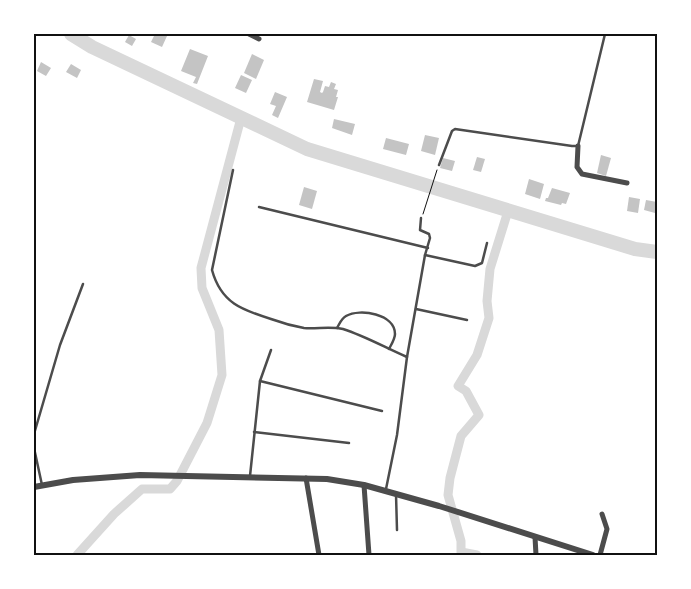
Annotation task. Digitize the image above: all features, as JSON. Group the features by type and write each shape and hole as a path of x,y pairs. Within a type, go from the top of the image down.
{"street":[{"path":"249,34 259,39"},
{"path":"578,146 577,167 582,174 627,183"},
{"path":"34,487 110,476 306,478 364,484 592,555"},
{"path":"306,478 319,555"},
{"path":"364,484 369,555"},
{"path":"600,555 606,529 602,514"},
{"path":"535,537 536,555"}],"lane":[{"path":"439,164 452,130 458,128 578,146 605,34"},
{"path":"234,170 212,270 227,299 236,307 288,325 320,329 337,328 407,357"},
{"path":"259,207 428,248"},
{"path":"385,491 397,435 407,357 430,236 420,230 421,218"},
{"path":"425,255 475,266 482,263 487,243"},
{"path":"34,434 60,345 83,284"},
{"path":"416,309 467,320"},
{"path":"337,328 342,319 356,312 384,318 390,321 395,335 389,349"},
{"path":"250,477 260,381 271,350"},
{"path":"260,381 382,411"},
{"path":"254,432 349,443"},
{"path":"34,448 42,485"},
{"path":"396,494 397,530"}],"path":[{"path":"421,218 439,164"}],"building":[{"path":"155,34 167,36 162,47 151,42"},
{"path":"129,35 136,39 132,46 125,42"},
{"path":"190,49 208,56 197,84 193,83 196,77 181,71"},
{"path":"252,54 264,60 256,79 244,73"},
{"path":"41,62 51,68 46,76 37,71"},
{"path":"71,64 81,70 77,78 66,72"},
{"path":"241,75 252,80 246,93 235,88"},
{"path":"314,79 323,81 320,92 322,93 325,86 329,87 331,82 336,84 334,89 338,90 336,97 338,97 334,110 307,102"},
{"path":"275,92 287,97 278,118 272,115 276,106 270,104"},
{"path":"334,119 355,124 352,135 332,128"},
{"path":"425,135 439,138 435,155 421,151"},
{"path":"386,138 409,144 406,155 383,149"},
{"path":"601,155 611,158 606,176 597,173"},
{"path":"477,157 485,159 481,172 473,170"},
{"path":"443,158 455,161 452,171 440,168"},
{"path":"529,179 544,184 540,199 525,194"},
{"path":"304,187 317,191 312,209 299,205"},
{"path":"552,188 570,193 566,204 562,203 561,205 545,201"},
{"path":"629,197 640,199 638,213 627,211"},
{"path":"646,200 657,202 655,213 644,210"}],"waterway":[{"path":"71,34 92,47 307,149 635,249 657,252"},
{"path":"77,555 114,514 142,489 170,489 177,481 207,423 222,375 219,330 202,288 201,268 241,118"},
{"path":"477,555 461,552 461,541 448,495 450,478 461,436 479,415 466,391 458,386 477,355 489,318 487,301 490,269 508,211"}]}
